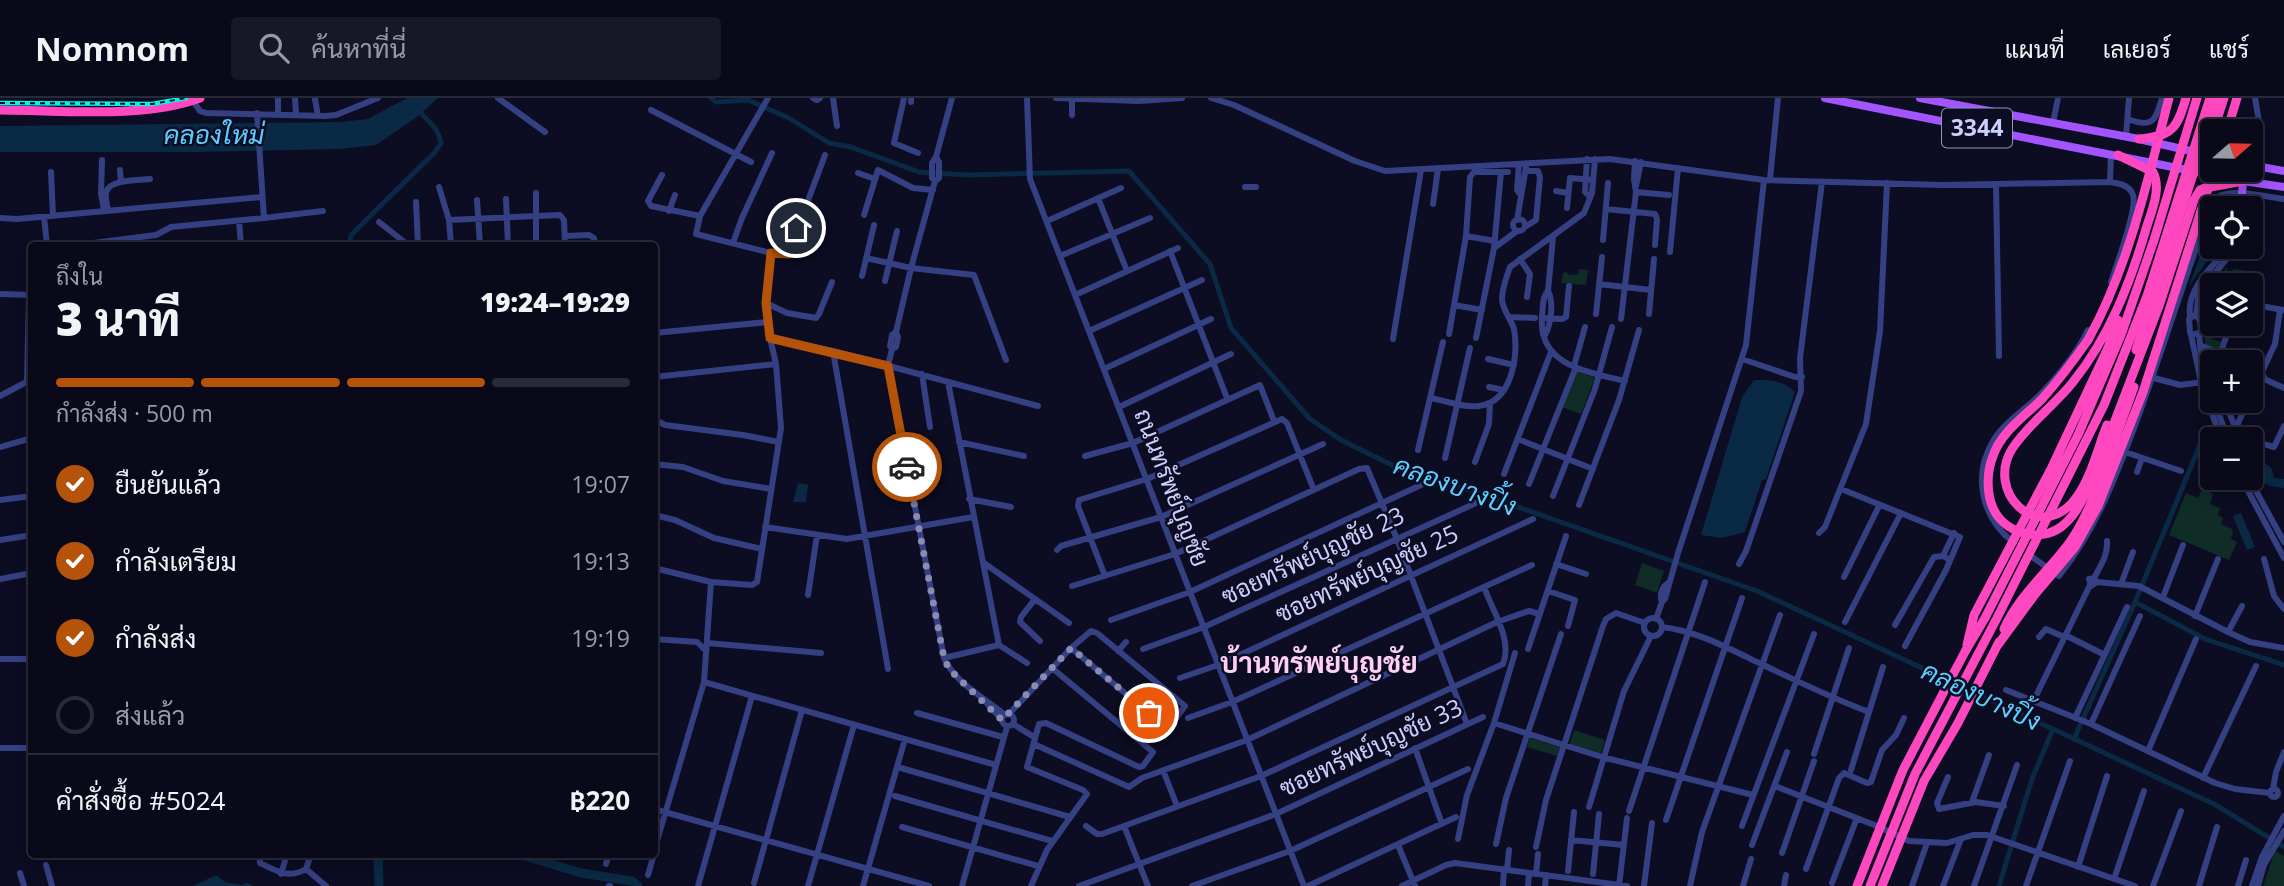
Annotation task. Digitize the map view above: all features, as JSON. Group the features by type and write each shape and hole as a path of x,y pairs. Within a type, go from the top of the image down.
{"highway":[{"path":"2169,98 2124,263 2103,312 2088,340 2049,390 2003,438 1994,452 1989,469 1989,490 1992,506 2000,519 2022,533 2045,534 2063,525 2073,514 2091,483 2167,285 2194,200 2200,191 2239,182"},
{"path":"2139,139 2160,136 2172,130 2186,98"},
{"path":"1857,886 1903,770 1985,618 2093,403 2141,279 2197,98"},
{"path":"1870,886 1915,774 2105,405 2147,296 2210,98"},
{"path":"2136,261 2111,323 2088,362 2008,457 2005,475 2007,488 2012,501 2022,511 2039,516 2054,515 2062,512 2077,497 2139,344 2218,98"},
{"path":"2218,119 2224,98"},
{"path":"2231,119 2237,98"},
{"path":"0,110 144,110 197,99"},
{"path":"1966,650 1974,615 2052,467 2108,348 2136,261 2157,184 2153,172 2115,155"},
{"path":"1997,646 2036,593 2075,547 2098,506 2160,343 2210,182"},
{"path":"1882,886 1924,781 1958,723 2014,610 2082,524 2140,368 2148,335"}],"main road":[{"name":"3344","path":"1825,98 2200,172"},
{"name":"3344","path":"1920,98 2126,136 2200,153"},
{"path":"2263,167 2284,171"},
{"path":"2243,182 2246,194"},
{"name":"3344","path":"2250,182 2284,187"}],"street":[{"path":"278,98 278,113"},
{"path":"295,98 296,114"},
{"path":"197,99 202,113 257,117 278,113 336,115 377,98"},
{"path":"498,98 545,132"},
{"path":"768,98 700,216 696,229 698,236 786,255 825,155"},
{"path":"813,98 820,98"},
{"path":"833,98 837,126"},
{"path":"952,98 936,161 933,190 896,332 892,335 888,366 944,658 949,669 1006,717 1010,725 1034,737"},
{"name":"ถนนทรัพย์บุญชัย","path":"1027,98 1030,178 1232,702 1306,886"},
{"path":"1056,98 1182,98"},
{"path":"1211,98 1234,105 1377,170 1525,166 1595,159 1638,162 1767,180 1996,184 2110,182 2124,185 2133,196 2131,214 2118,263 2086,335 2043,390 1992,442 1984,462 1982,483 1990,519 2006,536 2059,576 2090,532 2125,453 2154,379 2213,200 2224,193 2284,199"},
{"path":"1656,619 1669,587 1678,551 1746,345 1778,98"},
{"path":"2053,123 2057,98"},
{"path":"2126,136 2129,98"},
{"path":"2128,120 2143,124 2152,121 2157,115 2162,98"},
{"path":"2255,98 2259,119"},
{"path":"315,99 318,116"},
{"path":"909,99 894,143 918,153"},
{"path":"1072,99 1072,115"},
{"path":"651,110 751,162"},
{"path":"257,117 264,218"},
{"path":"733,243 772,153"},
{"path":"2110,182 2115,155"},
{"path":"1430,398 1478,406 1490,403 1503,390 1514,365 1516,347 1513,327 1502,298 1510,267 1584,213 1592,193 1587,159"},
{"path":"1590,180 1595,159"},
{"path":"102,160 101,194 106,210"},
{"path":"1622,319 1633,213 1640,178 1638,162"},
{"path":"1517,231 1513,225 1517,220 1525,166"},
{"path":"1466,236 1494,245 1536,220 1541,177 1538,171 1525,166"},
{"path":"1670,252 1678,168"},
{"path":"864,215 880,169 913,188 933,190"},
{"path":"1433,204 1438,169"},
{"path":"120,170 121,183"},
{"path":"1393,339 1421,170"},
{"path":"51,172 53,216"},
{"path":"1449,334 1466,236 1472,174 1504,172 1494,245 1476,338"},
{"path":"858,173 875,179"},
{"path":"662,175 648,201 653,208 700,216"},
{"path":"1567,208 1570,178 1590,180"},
{"path":"106,210 107,190 121,183 150,179"},
{"path":"1739,564 1746,551 1801,391 1800,358 1822,182"},
{"path":"1603,240 1608,183"},
{"path":"1819,533 1825,527 1864,431 1880,331 1887,183"},
{"path":"1996,184 1999,356"},
{"path":"439,187 449,220 451,242"},
{"path":"1245,187 1256,187"},
{"path":"1047,221 1121,188"},
{"path":"1636,190 1670,195"},
{"path":"1556,191 1568,192"},
{"path":"536,193 536,242"},
{"path":"668,211 675,195"},
{"path":"0,218 44,217 262,197"},
{"path":"1098,198 1128,271"},
{"path":"506,199 508,242"},
{"path":"477,200 480,242"},
{"path":"416,202 418,242"},
{"path":"1606,209 1657,216 1655,245"},
{"path":"101,242 156,235 171,227 323,211"},
{"path":"449,220 562,216 565,242"},
{"path":"44,217 47,242"},
{"path":"1060,256 1150,218"},
{"path":"1517,220 1522,220 1525,227"},
{"path":"239,221 241,242"},
{"path":"379,222 404,242"},
{"path":"862,276 874,225"},
{"path":"885,281 897,230"},
{"path":"565,236 589,235 595,242"},
{"path":"1553,237 1541,330 1548,349 1575,367 1625,381"},
{"path":"1075,295 1178,248"},
{"path":"1170,251 1227,398"},
{"path":"658,569 711,582 756,584 781,417 766,303 771,253"},
{"path":"1596,314 1602,257"},
{"path":"866,258 911,268 974,275 1006,360"},
{"path":"1520,259 1529,272 1527,297"},
{"path":"1649,314 1654,259"},
{"path":"2201,349 2200,320 2193,316 2189,303 2194,291 2219,259"},
{"path":"2200,369 2191,339 2193,316 2199,293 2226,259"},
{"path":"2167,285 2186,279"},
{"path":"1089,331 1202,280"},
{"path":"766,303 787,313 816,318 832,282"},
{"path":"1599,284 1651,290"},
{"path":"1509,317 1566,317 1569,286"},
{"path":"0,295 28,295"},
{"path":"1454,305 1482,310"},
{"path":"2263,306 2282,310 2275,344 2263,367"},
{"path":"1104,369 1211,319"},
{"path":"658,333 768,322"},
{"path":"1529,484 1575,367 1585,327"},
{"path":"1553,496 1600,375 1612,327"},
{"path":"1579,505 1625,381 1639,330"},
{"path":"2191,339 2199,334"},
{"path":"770,338 833,351 1038,406"},
{"path":"2191,339 2201,349"},
{"path":"1418,450 1443,342"},
{"path":"1445,458 1470,348"},
{"path":"833,351 888,669"},
{"path":"1504,474 1551,352"},
{"path":"1119,407 1231,354"},
{"path":"1488,359 1514,365"},
{"path":"1742,359 1802,377"},
{"path":"658,377 776,364"},
{"path":"922,374 930,427"},
{"path":"2263,378 2284,388"},
{"path":"2154,379 2180,385 2200,382"},
{"path":"0,397 28,381"},
{"path":"948,382 999,645"},
{"path":"1085,456 1133,443 1260,385 1274,421"},
{"path":"1489,387 1503,390"},
{"path":"1475,462 1489,424 1490,403"},
{"path":"1105,576 1078,506 1079,500 1147,479 1274,421 1285,419 1314,490"},
{"path":"658,421 665,425 733,433 779,442"},
{"path":"2263,443 2274,447 2284,426"},
{"path":"0,447 28,439"},
{"path":"1518,439 1593,469"},
{"path":"959,442 1024,456"},
{"path":"1057,550 1061,546 1161,517 1323,443"},
{"path":"2125,453 2181,471"},
{"path":"2137,472 2142,458"},
{"path":"658,464 683,467 723,481 771,489"},
{"path":"1073,586 1175,554 1363,468 1369,470 1467,724"},
{"path":"1111,620 1190,592 1303,537 1420,485"},
{"path":"1840,489 1954,533 1961,539 1905,646"},
{"path":"2247,490 2284,558"},
{"path":"2256,490 2284,542"},
{"path":"0,500 28,496"},
{"path":"969,499 1010,507"},
{"name":"ซอยทรัพย์บุญชัย 23","path":"1143,649 1203,627 1476,503"},
{"path":"1843,577 1880,506"},
{"path":"1845,622 1901,513"},
{"path":"658,516 675,520 719,540 762,549"},
{"path":"765,527 841,539 866,537 973,517"},
{"name":"ซอยทรัพย์บุญชัย 25","path":"1180,678 1218,665 1533,519"},
{"path":"1943,556 1954,533"},
{"path":"808,595 817,535"},
{"path":"0,540 28,536"},
{"path":"1528,649 1566,536"},
{"path":"2034,700 2094,582 2106,554 2107,541"},
{"path":"2163,597 2183,545"},
{"path":"2121,584 2133,552"},
{"path":"1895,625 1934,557 1943,556 1950,560"},
{"path":"2195,616 2218,559"},
{"path":"2264,559 2274,596 2284,609"},
{"path":"984,563 1069,623"},
{"path":"1556,564 1586,574"},
{"path":"1188,718 1232,702 1532,565"},
{"path":"0,579 28,574"},
{"path":"658,838 704,682 711,582"},
{"path":"1619,886 1628,814 1705,582"},
{"path":"2094,582 2133,585 2146,589 2250,642 2284,648"},
{"path":"1086,826 1099,835 1261,776 1503,664 1507,647 1484,587"},
{"path":"1548,591 1575,600 1568,626"},
{"path":"1666,820 1742,598"},
{"path":"1035,599 1020,622 1040,641"},
{"path":"2228,632 2242,606"},
{"path":"2076,718 2103,654 2127,607"},
{"path":"1036,745 1128,787 1142,778 1247,740 1497,622 1529,611 1540,614"},
{"path":"1528,886 1546,800 1606,619 1615,613 1645,623"},
{"path":"1690,886 1702,832 1780,615"},
{"path":"2089,723 2140,616"},
{"path":"1589,807 1624,691 1651,636 1659,634 1662,627 1661,622 1656,619 1645,623"},
{"path":"1645,623 1645,631 1651,636"},
{"path":"1662,627 1687,632 1726,647 1833,698 1869,712"},
{"path":"2039,637 2046,629 2103,654"},
{"path":"1006,717 1071,648 1091,631 1097,633 1185,706 1168,729 1071,648"},
{"path":"1496,844 1506,798 1561,634"},
{"path":"1742,826 1814,634"},
{"path":"658,639 697,642 707,647 821,653"},
{"path":"2148,751 2196,639"},
{"path":"1118,651 1126,642"},
{"path":"944,658 999,645 1027,663"},
{"path":"1782,853 1849,648"},
{"path":"1458,839 1467,795 1494,723 1515,653"},
{"path":"0,659 27,659"},
{"path":"2203,778 2256,666"},
{"path":"1851,770 1883,667"},
{"path":"1031,886 1038,866 1052,841 1087,794 1029,769 1027,765 1039,724 1043,722 1139,767 1153,752 1052,668"},
{"path":"704,682 996,765"},
{"path":"2006,690 2089,723 2203,778 2235,789 2276,792 2276,772 2284,752"},
{"path":"698,886 752,696"},
{"path":"754,883 802,710"},
{"path":"917,713 1003,737"},
{"name":"ซอยทรัพย์บุญชัย 33","path":"1079,886 1276,814 1483,717"},
{"path":"1806,869 1842,774 1871,782 1882,750 1898,733 1904,718"},
{"path":"1494,723 1562,746 1754,796"},
{"path":"808,886 854,725"},
{"path":"962,886 1003,737 1010,725"},
{"path":"863,886 905,739"},
{"path":"0,748 28,748"},
{"path":"1415,748 1442,824"},
{"path":"1752,845 1787,752"},
{"path":"1972,802 1989,755"},
{"path":"2026,886 2070,761"},
{"path":"1973,886 2017,765"},
{"path":"901,768 1070,817"},
{"path":"1192,886 1290,850 1468,769"},
{"path":"1163,770 1177,806"},
{"path":"2078,867 2107,776"},
{"path":"1948,777 1937,803 1939,809 1972,802 2004,806"},
{"path":"1775,786 1909,841 1947,843 1973,835 1991,836 2115,882 2135,886"},
{"path":"2115,882 2144,791"},
{"path":"895,796 1052,841"},
{"path":"658,810 929,886"},
{"path":"2153,886 2181,811"},
{"path":"1568,871 1574,812"},
{"path":"1593,874 1598,814"},
{"path":"2252,886 2284,816"},
{"path":"1306,886 1456,817"},
{"path":"1832,883 1857,818"},
{"path":"1644,886 1652,823"},
{"path":"1124,826 1148,886"},
{"path":"902,827 1038,866"},
{"path":"2199,886 2217,827"},
{"path":"2258,886 2269,850 2284,831"},
{"path":"1943,886 1961,839"},
{"path":"1571,840 1624,845"},
{"path":"1912,886 1927,843"},
{"path":"1398,845 1414,883"},
{"path":"1503,886 1509,850"},
{"path":"260,858 260,863 281,874 297,873 306,869 310,858"},
{"path":"281,874 286,858"},
{"path":"606,864 608,858"},
{"path":"648,875 653,858"},
{"path":"1744,886 1751,859"},
{"path":"2238,886 2246,860"},
{"path":"1402,886 1455,863 1532,873 1571,882 1628,886"},
{"path":"46,865 52,886"},
{"path":"306,869 326,886"},
{"path":"20,873 24,886"},
{"path":"1784,886 1786,875"},
{"path":"1545,886 1546,876"}],"green space":[{"path":"1579,269 1588,270 1586,285 1561,283 1563,273 1578,275"},
{"path":"2233,269 2264,273 2263,285 2263,273 2232,273"},
{"path":"2205,336 2212,336 2212,339 2221,342 2217,350 2205,345"},
{"path":"1576,371 1595,378 1581,414 1562,407"},
{"path":"2202,490 2213,494 2210,504 2220,508 2218,515 2223,518 2221,524 2232,529 2231,539 2237,542 2229,560 2169,535 2186,493 2198,498"},
{"path":"1642,563 1664,571 1657,593 1635,585"},
{"path":"1574,730 1605,740 1600,756 1569,746"},
{"path":"1530,738 1560,747 1557,756 1527,747"},
{"path":"2275,851 2284,856 2284,886 2263,886"}],"water":[{"name":"คลองใหม่","path":"407,98 438,98 417,117 376,145 341,149 196,152 0,152 0,126 340,122 368,119"},
{"path":"2200,256 2200,259 2209,259 2188,288"},
{"path":"1754,380 1776,382 1795,392 1766,479 1762,480 1745,532 1722,538 1701,535 1742,397"},
{"path":"2263,461 2272,469 2274,478 2284,479 2284,488 2263,481"},
{"path":"798,483 808,485 806,502 793,502"},
{"path":"2241,513 2255,547 2247,550 2233,516"},
{"path":"216,875 225,882 242,885 247,882 252,886 193,886"}],"waterway":[{"name":"คลองบางปิ้ง","path":"711,98 716,102 748,100 789,118 829,143 851,147 919,172 968,175 1129,171 1210,264 1231,328 1310,419 1341,440 1392,465 1757,591 2216,805 2284,847"},
{"path":"350,242 351,235 441,143 436,130 421,113"},
{"path":"2074,739 2135,602 2200,445"},
{"path":"2135,602 2205,639 2284,665"},
{"path":"1999,886 2032,779 2053,729"},
{"path":"378,858 379,886"},
{"path":"532,858 581,873 632,881 638,886"}],"railway":[{"path":"0,103 152,104 186,98"}],"way so far":[{"path":"907,467 944,658 949,669 1002,720 1071,648 1149,713"}],"district":[{"name":"บ้านทรัพย์บุญชัย","path":"1319,663"}],"route":[{"path":"796,228 788,254 771,253 766,303 770,338 888,366 907,467"}]}
